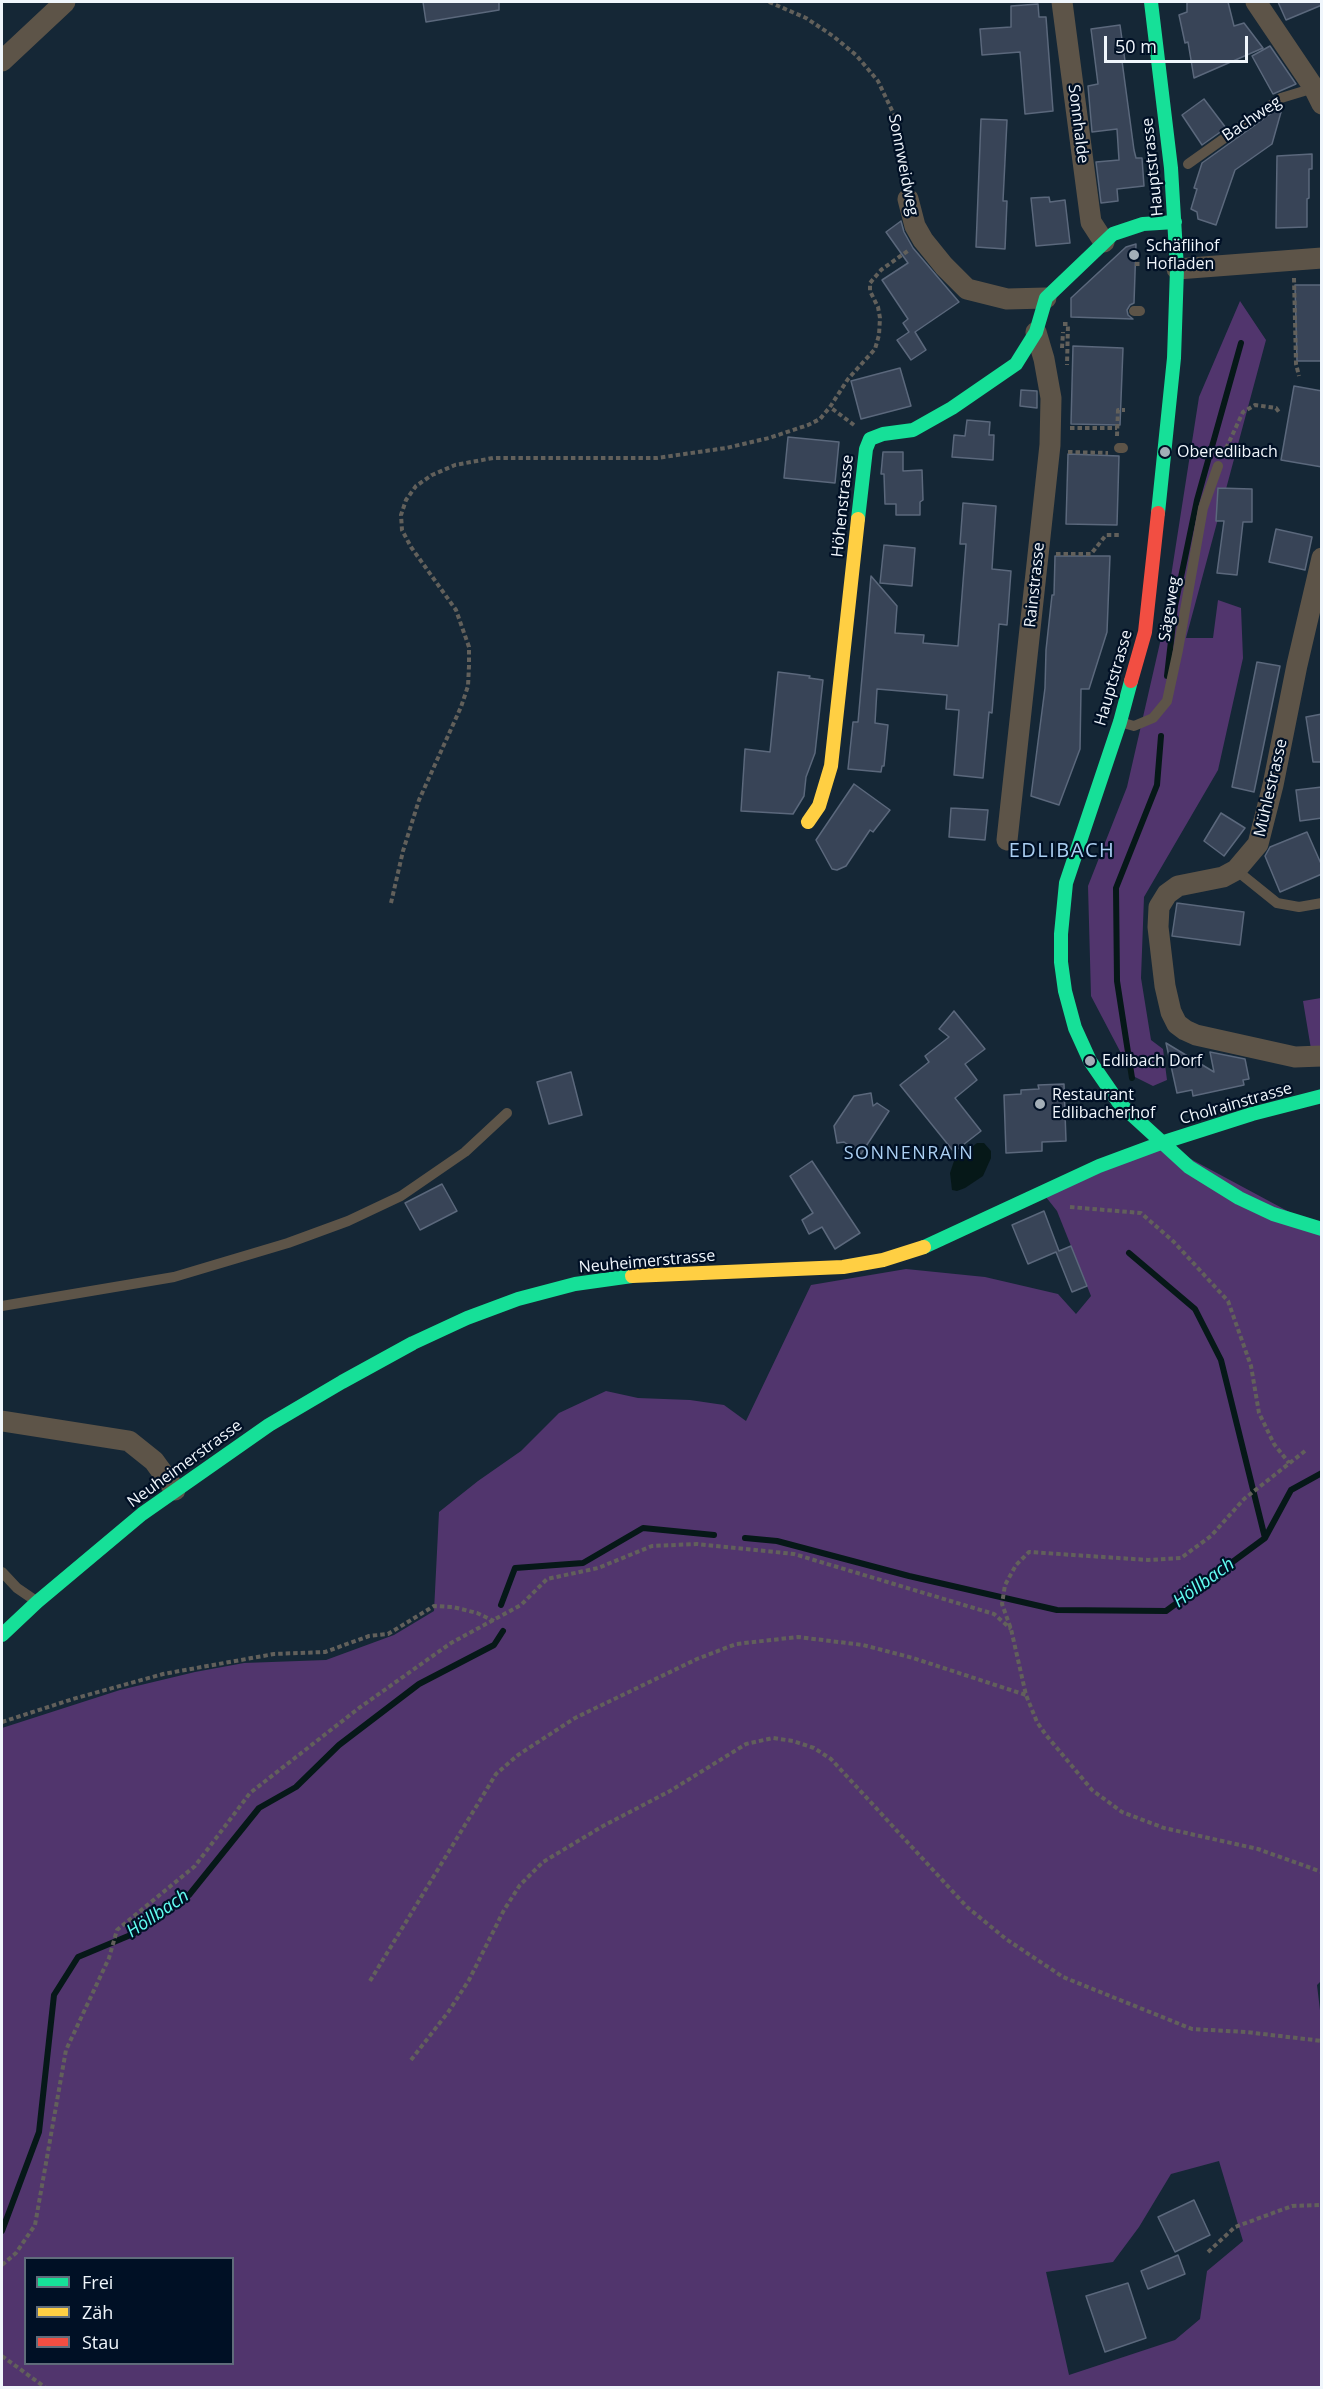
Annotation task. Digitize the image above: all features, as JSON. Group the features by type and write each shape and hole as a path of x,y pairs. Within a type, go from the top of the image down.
{"street":[{"path":"2,61 65,2"},
{"name":"Sonnhalde","path":"1062,2 1091,222 1104,242"},
{"name":"Hauptstrasse","path":"1151,2 1171,168 1175,222 1177,269 1174,358 1145,632 1120,722 1066,883 1061,962 1069,1010 1090,1061 1119,1103 1189,1167 1231,1193 1273,1214 1322,1229"},
{"path":"1256,2 1319,93"},
{"name":"Sonnweidweg","path":"908,199 915,226 923,240 967,289 1007,299 1046,298"},
{"name":"Höhenstrasse","path":"808,822 819,806 831,766 866,449 870,439 883,434 913,430 952,408 1016,364 1036,332 1046,298 1104,242 1125,229 1143,224 1175,222"},
{"path":"1177,269 1322,258"},
{"name":"Rainstrasse","path":"1007,840 1050,445 1051,398 1044,359 1036,332"},
{"name":"Mühlestrasse","path":"1236,870 1258,844 1263,830 1322,558"},
{"path":"1236,870 1223,877 1178,886 1167,894 1159,907 1158,927 1163,974 1171,1012 1177,1024 1196,1035 1295,1057 1322,1056"},
{"name":"Cholrainstrasse","path":"1161,1143 1252,1114 1322,1096"},
{"name":"Neuheimerstrasse","path":"2,1635 37,1602 142,1514 260,1431 413,1343 467,1318 518,1299 575,1284 629,1276 843,1267 883,1260 926,1246 1099,1166 1161,1143"},
{"path":"2,1421 129,1441 154,1461 175,1490"}],"lane":[{"name":"Bachweg","path":"1188,164 1281,98 1293,93 1319,93"},
{"name":"Sägeweg","path":"1120,722 1134,726 1153,718 1167,701 1179,650 1203,508 1218,466"},
{"path":"1236,870 1277,903 1299,907 1322,903"},
{"path":"2,1306 174,1277 288,1243 348,1221 401,1196 465,1152 507,1113"},
{"path":"2,1572 37,1602"}],"path":[{"name":"Sonnweidweg","path":"769,2 806,18 833,36 856,55 878,81 897,121 908,199"},
{"path":"391,903 403,851 420,800 468,686 469,647 456,610 411,547 402,530 403,507 416,486 432,475 455,465 493,458 657,458 726,448 769,438 808,425 820,419 848,379 875,349 880,318 878,307 870,291 870,283 881,270 923,240"},
{"path":"1135,264 1141,264"},
{"path":"1294,290 1299,376"},
{"path":"1218,466 1243,412 1254,405 1276,408 1280,412"},
{"path":"830,407 870,439"},
{"path":"1069,452 1119,448 1118,410 1125,410"},
{"path":"1070,428 1117,428"},
{"path":"1053,554 1091,554 1106,535 1119,535"},
{"path":"1042,1192 1054,1205 1141,1213 1174,1242 1197,1267 1228,1302 1251,1366 1259,1413 1274,1444 1289,1464"},
{"path":"1305,1451 1244,1499 1211,1536 1181,1558 1148,1560 1029,1552 1016,1565 1005,1585 1002,1604 1011,1629 1026,1695 1046,1736 1092,1790 1122,1812 1164,1828 1258,1849 1322,1872"},
{"path":"2,2265 16,2253 35,2225 66,2050 108,1958 117,1930 195,1866 250,1793 359,1708 442,1650 521,1605 547,1579 598,1568 652,1546 697,1544 794,1554 993,1614 1011,1629"},
{"path":"2,1722 163,1674 274,1654 325,1652 369,1636 388,1634 434,1606 453,1606 494,1621"},
{"path":"370,1982 496,1774 518,1755 575,1718 697,1659 736,1644 798,1637 862,1645 914,1658 1026,1695"},
{"path":"411,2060 449,2011 469,1980 504,1910 520,1885 543,1862 603,1826 670,1791 746,1744 773,1738 793,1741 814,1748 831,1759 968,1907 1006,1939 1062,1977 1192,2029 1322,2040"},
{"path":"1208,2252 1235,2227 1292,2206 1322,2205"},
{"path":"2,2356 46,2388"}],"shaded area":[{"path":"1240,301 1266,340 1186,638 1213,638 1218,600 1241,608 1243,658 1218,770 1144,897 1141,978 1151,1040 1163,1049 1167,1080 1153,1086 1133,1076 1091,996 1088,886 1127,787 1162,634 1199,397"},
{"path":"1321,998 1321,1047 1311,1049 1303,1001"},
{"path":"977,1143 984,1143 991,1151 991,1158 983,1176 965,1188 952,1190 950,1173 954,1161"},
{"path":"1161,1143 1321,1229 1322,1980 1317,1985 1322,2027 1321,2387 2,2387 2,1728 120,1690 195,1672 244,1663 326,1660 394,1635 434,1611 439,1512 521,1451 559,1413 606,1391 638,1398 690,1400 724,1405 746,1421 811,1285 906,1269 985,1277 1058,1294 1076,1314 1091,1296 1057,1211 1042,1192","holes":["1219,2161 1243,2241 1207,2271 1200,2319 1175,2340 1069,2375 1046,2272 1113,2262 1139,2227 1171,2174"]}],"building":[{"path":"423,2 499,2 499,10 426,22"},
{"path":"1187,2 1228,2 1234,26 1244,23 1263,48 1194,78 1188,42 1185,43 1179,15 1187,12"},
{"path":"1278,2 1322,2 1322,5 1286,20"},
{"path":"1038,4 1039,17 1046,17 1053,111 1025,114 1020,52 982,55 980,29 1011,27 1011,6"},
{"path":"1120,25 1125,61 1122,61 1134,150 1136,158 1142,158 1144,186 1117,189 1118,201 1101,203 1096,162 1119,160 1117,129 1092,132 1088,86 1098,84 1091,29"},
{"path":"1270,46 1296,84 1273,94 1252,56"},
{"path":"1204,99 1226,128 1202,145 1182,115"},
{"path":"1283,105 1272,144 1235,170 1216,225 1198,219 1197,212 1191,209 1197,189 1194,188 1202,163"},
{"path":"981,119 1007,120 1003,201 1007,201 1005,249 976,247"},
{"path":"1312,154 1312,169 1309,169 1307,227 1276,228 1277,156"},
{"path":"1049,197 1050,202 1065,200 1070,243 1036,246 1031,198"},
{"path":"901,221 913,248 959,302 915,332 926,350 911,360 897,340 909,332 903,323 908,319 882,280 908,263 886,232"},
{"path":"1136,244 1134,303 1127,310 1128,315 1133,319 1071,317 1071,298 1126,247"},
{"path":"1295,285 1322,285 1322,361 1297,361"},
{"path":"1073,346 1123,348 1120,425 1071,424"},
{"path":"900,368 911,406 861,419 851,381"},
{"path":"1294,386 1322,391 1322,467 1281,460"},
{"path":"1021,390 1037,391 1037,408 1020,406"},
{"path":"967,420 990,422 989,435 994,435 993,460 952,457 954,435 965,436"},
{"path":"788,437 839,442 835,483 784,478"},
{"path":"883,452 903,452 903,471 922,470 923,500 920,502 920,515 896,515 896,504 885,504 884,474 881,474"},
{"path":"1068,454 1119,456 1117,525 1066,524"},
{"path":"1218,488 1252,489 1252,522 1243,522 1237,575 1217,573 1224,521 1216,521"},
{"path":"963,503 996,506 992,569 1011,571 1007,625 999,624 992,713 989,712 983,778 954,775 959,710 946,709 947,695 877,689 875,723 888,725 884,766 881,772 848,769 853,722 858,722 871,576 897,606 895,633 924,635 923,643 958,646 966,544 960,544"},
{"path":"1276,529 1312,537 1305,570 1269,562"},
{"path":"884,545 915,548 912,586 880,583"},
{"path":"1055,556 1110,556 1107,632 1089,689 1081,689 1080,749 1059,805 1031,796 1045,688 1046,650 1052,595 1054,595"},
{"path":"1257,662 1280,666 1254,792 1232,787"},
{"path":"778,672 823,680 815,753 806,777 804,796 793,814 741,811 745,749 770,752"},
{"path":"1322,714 1322,762 1313,762 1306,717"},
{"path":"854,784 890,810 873,832 870,830 846,866 837,870 832,869 816,840"},
{"path":"1322,787 1322,818 1300,821 1296,790"},
{"path":"951,808 988,810 985,840 949,837"},
{"path":"1221,813 1245,828 1224,856 1204,841"},
{"path":"1307,832 1322,866 1322,874 1280,892 1265,856 1270,847"},
{"path":"1177,903 1244,912 1240,945 1172,936"},
{"path":"954,1011 985,1049 965,1064 977,1080 955,1098 981,1131 954,1152 900,1085 929,1062 925,1056 949,1037 939,1029"},
{"path":"1166,1043 1214,1072 1210,1052 1245,1059 1249,1079 1243,1080 1244,1085 1193,1096 1192,1090 1177,1093"},
{"path":"571,1072 582,1115 549,1124 537,1082"},
{"path":"1064,1084 1066,1141 1042,1142 1042,1151 1006,1153 1004,1095 1021,1094 1021,1090 1039,1089 1038,1085"},
{"path":"871,1093 873,1106 877,1103 889,1111 861,1154 844,1142 837,1143 834,1126 854,1096"},
{"path":"812,1161 860,1233 835,1249 822,1227 809,1234 802,1220 813,1213 790,1176"},
{"path":"442,1184 457,1211 420,1230 405,1203"},
{"path":"1044,1211 1059,1251 1071,1246 1087,1286 1072,1292 1056,1252 1028,1264 1012,1225"},
{"path":"1194,2200 1210,2235 1175,2252 1158,2217"},
{"path":"1178,2255 1185,2274 1148,2289 1141,2271"},
{"path":"1128,2283 1146,2338 1105,2352 1086,2296"}],"waterway":[{"path":"1167,676 1175,606 1197,500 1241,343"},
{"path":"1132,1078 1117,981 1116,888 1157,785 1161,736"},
{"name":"Höllbach","path":"745,1538 777,1541 909,1576 1057,1610 1166,1611 1265,1538 1221,1360 1195,1309 1129,1253"},
{"path":"1265,1538 1291,1490 1322,1473"},
{"name":"Höllbach","path":"501,1605 515,1568 583,1563 643,1528 714,1535"},
{"name":"Höllbach","path":"2,2231 39,2132 54,1995 78,1957 133,1934 189,1895 259,1808 296,1787 339,1745 419,1684 494,1645 503,1631"}],"traffic: fast":[{"path":"1151,2 1171,168 1177,269 1174,358 1158,513"},
{"path":"858,519 866,449 870,439 883,434 913,430 952,408 1016,364 1036,332 1046,298 1113,234 1143,224 1175,222"},
{"path":"1131,681 1120,722 1066,883 1061,962 1065,991 1075,1028 1090,1061 1119,1103 1189,1167 1239,1198 1273,1214 1322,1229"},
{"path":"924,1247 1099,1166 1161,1143 1252,1114 1322,1096"},
{"path":"2,1635 37,1602 142,1514 269,1425 342,1382 413,1343 467,1318 518,1299 575,1284 632,1276"}],"traffic: slow":[{"path":"808,822 819,806 831,766 858,519"},
{"path":"632,1276 843,1267 883,1260 924,1247"}],"traffic: jam":[{"path":"1131,681 1145,632 1158,513"}],"place":[{"name":"Schäflihof Hofladen","path":"1134,255"},
{"name":"Oberedlibach","path":"1165,452"},
{"name":"Edlibach Dorf","path":"1090,1061"},
{"name":"Restaurant Edlibacherhof","path":"1040,1104"}],"district":[{"name":"EDLIBACH","path":"1062,851"},
{"name":"SONNENRAIN","path":"909,1154"}]}
